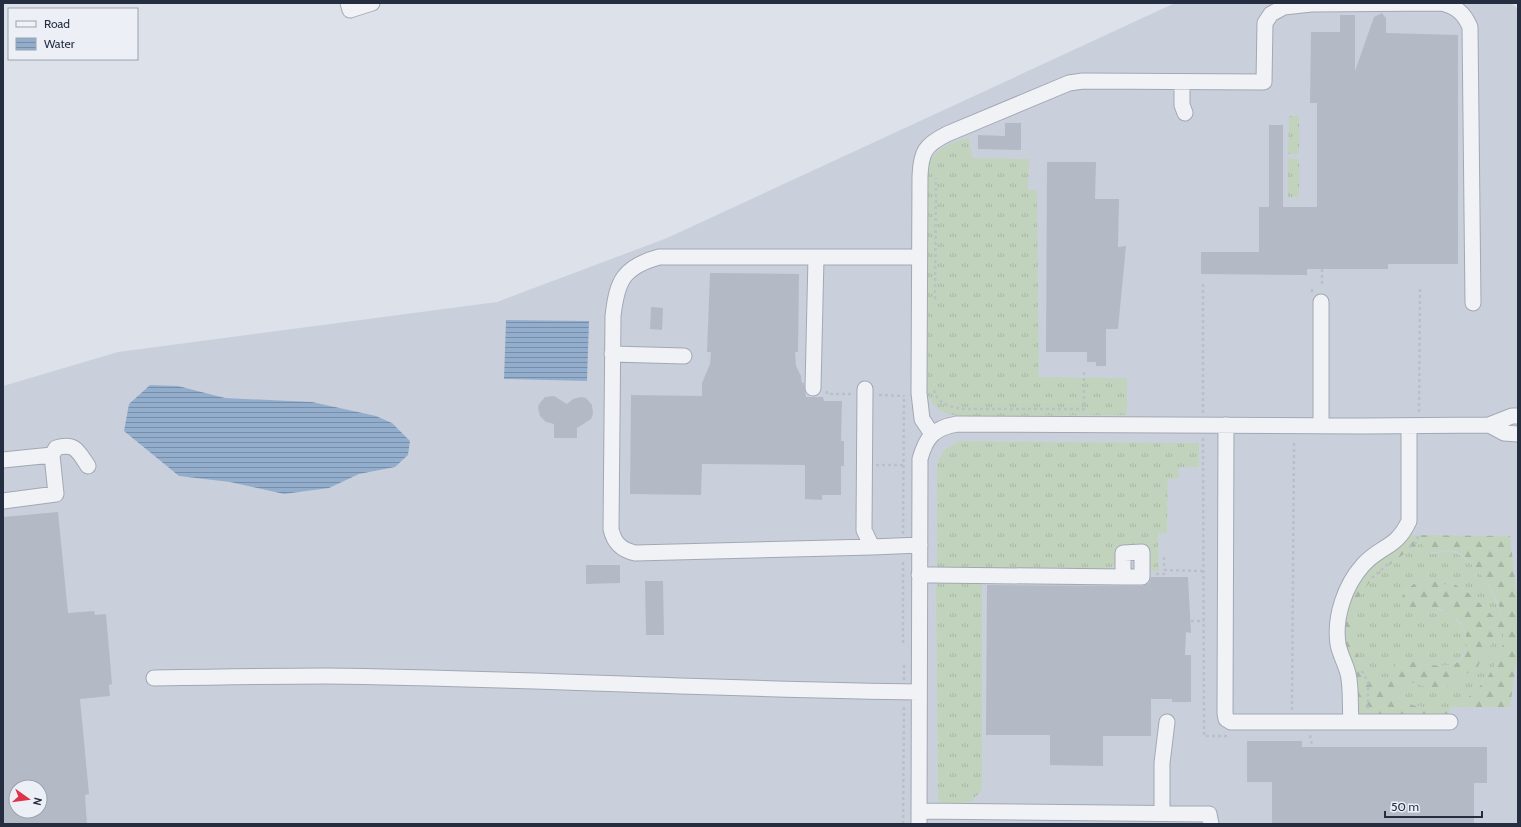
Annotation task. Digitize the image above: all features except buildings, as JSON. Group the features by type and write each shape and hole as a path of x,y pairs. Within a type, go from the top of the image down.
{"lane":[{"path":"348,3 350,10 372,3"},
{"path":"932,434 922,419 919,393 921,160 926,148 934,141 1069,83 1083,81 1264,82 1265,23 1271,14 1284,7 1311,4 1440,3 1452,5 1466,18 1470,27 1473,303"},
{"path":"1182,82 1182,105 1185,113"},
{"path":"919,257 659,257 637,264 630,269 616,292 613,316 611,529 613,537 618,545 626,551 635,553 920,545"},
{"path":"813,388 816,257"},
{"path":"1321,302 1321,426"},
{"path":"612,354 684,356"},
{"path":"865,389 864,530 872,547"},
{"path":"1211,824 1210,814 1162,813 919,818 920,459 924,444 932,434 942,427 957,424 1226,426 1488,425 1512,416 1518,416"},
{"path":"1488,425 1504,432 1518,434"},
{"path":"1226,426 1226,719 1231,722 1450,722"},
{"path":"1351,722 1349,678 1338,644 1337,626 1340,610 1344,595 1364,564 1398,539 1403,534 1409,521 1409,426"},
{"path":"3,501 56,494 52,455 56,448 66,445 73,446 79,451 88,466"},
{"path":"3,460 52,455"},
{"path":"919,575 1142,578 1142,552 1123,553 1123,577"},
{"path":"154,678 327,676 919,692"},
{"path":"1162,813 1162,763 1166,722"}],"path":[{"path":"935,305 936,178"},
{"path":"1322,269 1322,286"},
{"path":"934,384 934,392 945,406 963,409 1084,409 1084,369"},
{"path":"903,643 904,388"},
{"path":"1292,722 1294,440"},
{"path":"1142,574 1164,574 1164,557"},
{"path":"1164,570 1204,571"},
{"path":"1191,621 1204,621"},
{"path":"903,824 904,664"}],"shaded area":[{"path":"1175,3 1511,3 1518,9 1518,824 3,824 3,386 118,352 497,302 667,238"}],"green space":[{"path":"1289,116 1299,116 1299,154 1288,154"},
{"path":"969,138 972,158 1029,159 1028,190 1037,190 1039,377 1127,378 1127,415 959,416 948,414 939,410 929,398 927,393 928,166 935,154 945,146 956,141"},
{"path":"1288,158 1299,159 1299,197 1288,197"},
{"path":"959,441 1199,443 1199,467 1179,467 1179,478 1168,479 1167,533 1158,534 1159,571 1151,571 1150,548 1117,548 1117,563 1108,570 937,569 937,464 943,451"},
{"path":"1410,535 1510,536 1518,607 1518,651 1510,707 1460,707 1479,688 1494,667 1503,643 1504,636 1502,630 1493,641 1488,654 1481,659 1477,669 1466,674 1450,685 1434,688 1406,681 1400,689 1398,697 1409,704 1430,708 1450,707 1448,717 1357,717 1342,630 1351,594 1367,570 1385,556 1399,548","holes":["1419,544 1423,544 1424,550 1429,552 1449,550 1457,552 1469,561 1482,576 1492,592 1503,618 1495,618 1470,594 1451,582 1444,585 1431,580 1419,581 1409,588 1402,596 1402,605 1406,609 1427,606 1434,607 1453,616 1462,625 1465,631 1467,643 1464,655 1456,663 1443,666 1398,661 1387,679 1387,690 1381,691 1365,671 1356,649 1354,639 1354,618 1356,609 1363,591 1374,578 1405,553"]},
{"path":"1419,544 1423,544 1432,554 1452,551 1463,557 1477,569 1489,587 1503,618 1495,618 1470,594 1451,582 1444,585 1435,581 1423,580 1412,584 1405,593 1402,604 1433,607 1451,615 1461,625 1465,633 1467,646 1461,658 1451,665 1439,666 1398,661 1387,679 1387,690 1381,691 1365,671 1356,649 1354,639 1354,618 1356,609 1363,591 1374,578 1397,559"},
{"path":"943,581 982,582 982,790 971,802 943,804 938,800 936,585"},
{"path":"1502,630 1504,636 1503,644 1494,667 1481,685 1460,707 1419,707 1412,705 1398,697 1400,689 1406,681 1434,688 1445,687 1469,672 1477,669 1481,659 1488,654 1493,641"}],"water":[{"path":"506,320 589,321 587,381 504,379"},
{"path":"150,385 178,386 225,398 312,402 376,416 392,423 410,441 408,455 395,467 359,474 329,488 284,494 230,482 179,476 124,431 129,404"}]}
